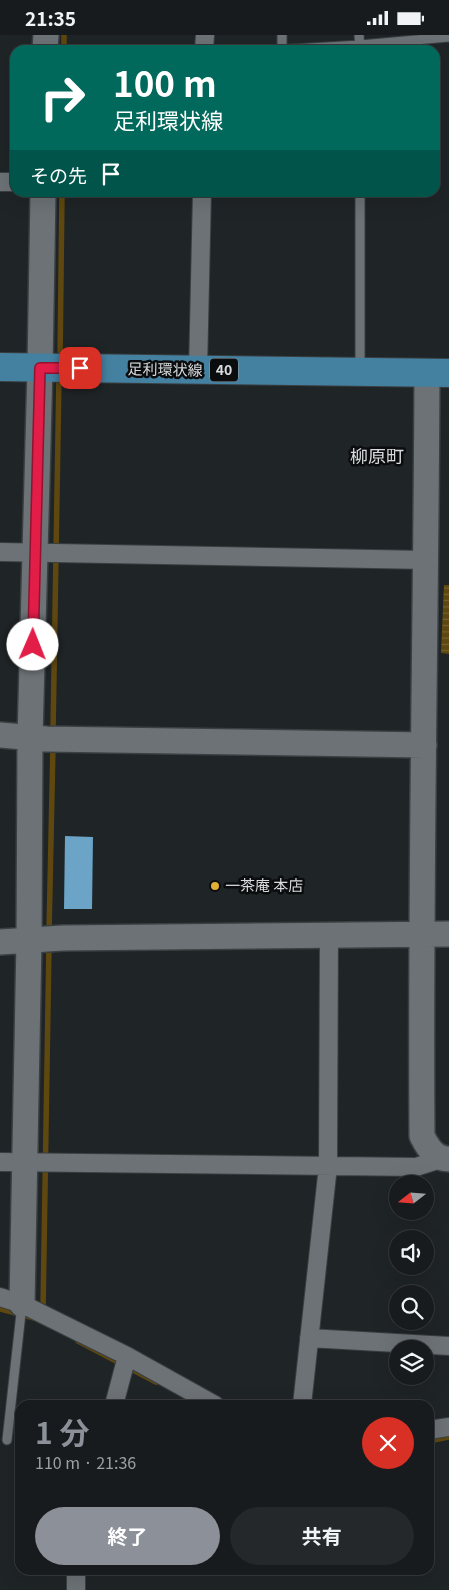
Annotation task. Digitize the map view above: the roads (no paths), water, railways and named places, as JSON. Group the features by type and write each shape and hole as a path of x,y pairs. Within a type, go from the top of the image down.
{"main road":[{"name":"足利環状線","path":"0,367 438,373"}],"street":[{"path":"42,197 40,368 30,737 29,939 12,1162 11,1300 126,1355 206,1400"},
{"path":"198,370 202,197"},
{"path":"438,373 426,560 421,934 422,1136 429,1149 445,1159"},
{"path":"0,552 426,560"},
{"path":"0,735 424,745"},
{"path":"303,1400 328,1166 329,934"},
{"path":"0,942 29,939 449,934"},
{"path":"12,1162 416,1167 445,1159"},
{"path":"309,1338 449,1346"},
{"path":"115,1400 126,1355"},
{"path":"434,1429 449,1427"},
{"path":"76,1575 76,1590"}],"lane":[{"path":"384,45 449,37"},
{"path":"360,197 360,372"},
{"path":"7,1441 11,1300"}],"waterway":[{"path":"64,35 64,45"},
{"path":"60,361 62,197"},
{"path":"53,733 59,375"},
{"path":"49,933 53,745"},
{"path":"43,1311 49,945"},
{"path":"0,1309 34,1318"},
{"path":"78,1341 156,1382"},
{"path":"434,1440 449,1437"}],"place":[{"name":"一茶庵 本店","path":"215,886"}],"district":[{"name":"柳原町","path":"377,457"}]}
